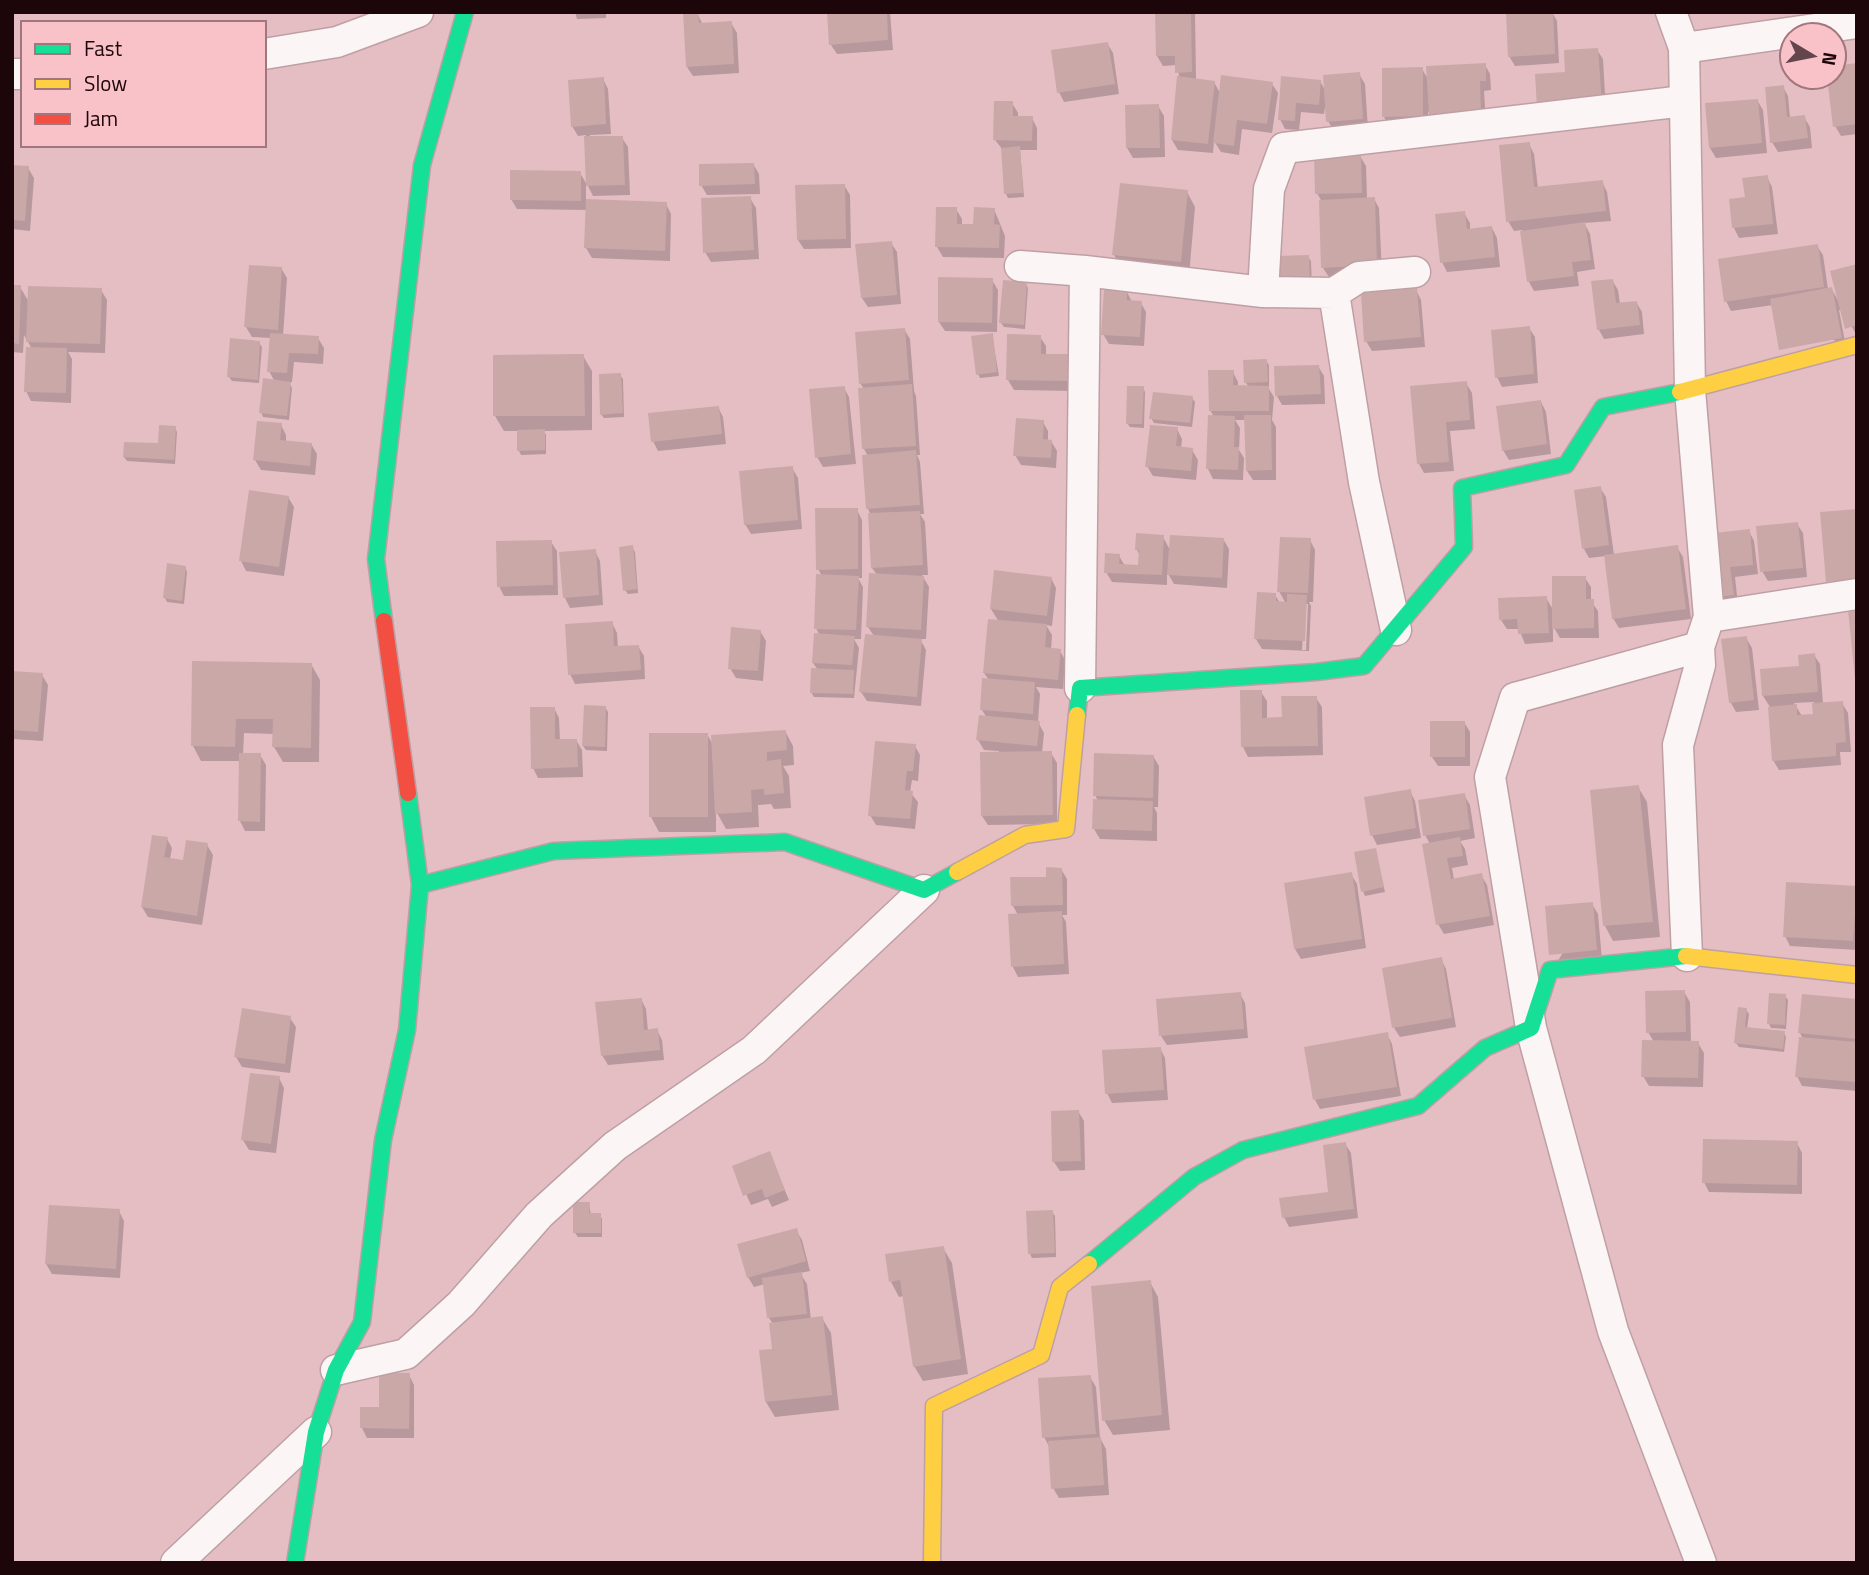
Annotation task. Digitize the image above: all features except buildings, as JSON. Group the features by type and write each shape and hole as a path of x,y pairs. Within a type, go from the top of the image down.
{"street":[{"path":"266,54 337,42 418,12"},
{"path":"295,1563 316,1432 336,1370 362,1322 383,1140 407,1030 419,885 376,559 422,166 465,12"},
{"path":"1671,12 1684,48 1690,390 1710,617 1699,647 1700,665 1678,745 1687,956"},
{"path":"1684,48 1857,23"},
{"path":"1263,292 1269,189 1284,148 1684,101"},
{"path":"1020,266 1263,292 1334,293 1359,277 1415,272"},
{"path":"336,1370 406,1354 461,1304 539,1215 615,1146 754,1050 924,890 1026,835 1066,829 1080,688 1086,271"},
{"path":"1334,293 1364,482 1396,631"},
{"path":"1080,688 1315,672 1364,666 1464,547 1462,488 1566,465 1603,407 1690,390 1857,345"},
{"path":"1710,617 1857,594"},
{"path":"1699,647 1515,698 1490,777 1531,1028 1613,1331 1701,1563"},
{"path":"419,885 554,851 785,842 924,890"},
{"path":"932,1563 934,1406 1041,1355 1060,1287 1194,1177 1243,1150 1418,1106 1485,1048 1531,1028 1550,970 1687,956 1857,975"},
{"path":"176,1563 316,1432"}],"traffic: fast":[{"path":"384,621 376,559 422,165 465,12"},
{"path":"1077,715 1080,688 1316,672 1364,666 1464,547 1462,488 1566,465 1603,407 1680,392"},
{"path":"295,1563 316,1432 336,1370 362,1322 383,1140 407,1030 420,885 408,793"},
{"path":"420,885 554,851 785,842 924,890 957,872"},
{"path":"1089,1264 1194,1177 1243,1150 1418,1106 1485,1048 1531,1028 1550,970 1686,956"}],"traffic: slow":[{"path":"1680,392 1857,345"},
{"path":"957,872 1025,835 1066,829 1077,715"},
{"path":"1686,956 1857,975"},
{"path":"932,1563 934,1406 1041,1355 1060,1287 1089,1264"}],"traffic: jam":[{"path":"384,621 408,793"}]}
